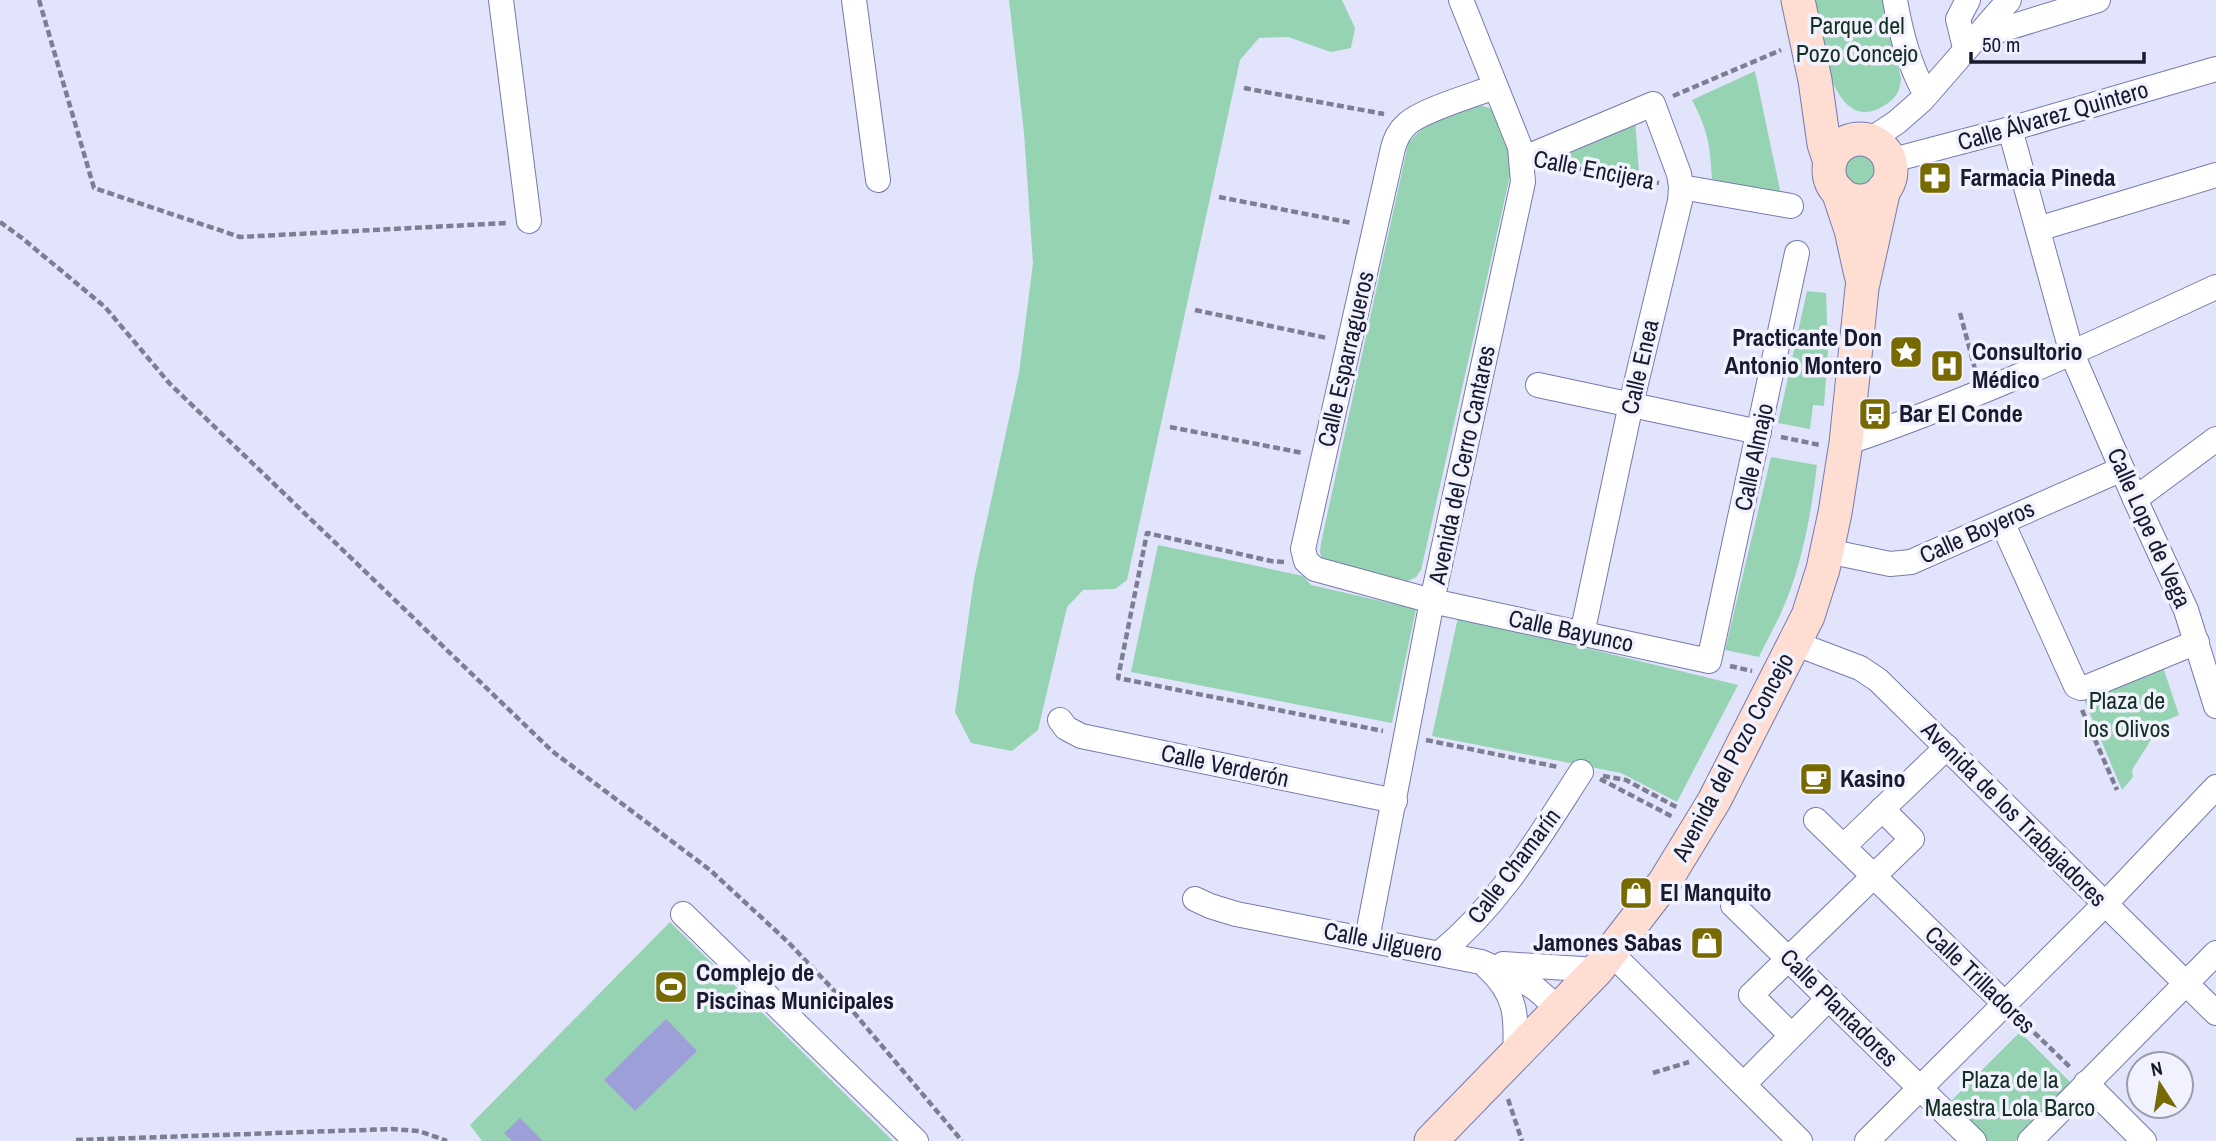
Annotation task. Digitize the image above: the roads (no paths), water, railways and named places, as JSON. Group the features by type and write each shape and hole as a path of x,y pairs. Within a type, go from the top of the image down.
{"main road":[{"path":"1798,0 1815,80 1832,112 1876,157 1876,196 1867,200 1847,197 1834,177 1834,153 1841,145 1851,140 1876,157"},
{"name":"Avenida del Pozo Concejo","path":"1815,80 1823,136 1856,251 1862,288"},
{"name":"Avenida del Pozo Concejo","path":"1431,1141 1604,961 1664,883 1700,826 1808,616 1827,551 1845,446 1876,157"}],"street":[{"path":"500,0 529,221"},
{"path":"854,0 878,180"},
{"name":"Avenida del Cerro Cantares","path":"1367,939 1432,601 1523,182 1522,159 1515,133 1461,0"},
{"path":"1895,0 1907,53 1924,98"},
{"path":"1968,0 1958,19 1970,43"},
{"path":"1876,157 2009,0"},
{"path":"1970,43 2098,0"},
{"name":"Calle Álvarez Quintero","path":"1876,157 2010,129 2216,69"},
{"name":"Calle Esparragueros","path":"1432,601 1315,569 1306,561 1303,549 1398,134 1409,122 1423,114 1495,87"},
{"name":"Calle Encijera","path":"1522,159 1653,104"},
{"name":"Calle Enea","path":"1582,634 1631,404 1680,201 1679,174 1653,104"},
{"name":"Calle Lope de Vega","path":"2010,129 2072,354 2186,610 2216,706"},
{"path":"2038,229 2216,175"},
{"name":"Calle Encijera","path":"1681,187 1791,206"},
{"name":"Calle Almajo","path":"1709,661 1797,253"},
{"path":"1845,446 2072,354 2216,287"},
{"path":"1538,385 1759,432"},
{"path":"2135,499 2216,439"},
{"name":"Calle Boyeros","path":"1827,551 1890,564 1911,562 2122,469"},
{"path":"2002,522 2078,687 2087,687 2197,642"},
{"name":"Calle Bayunco","path":"1432,601 1709,661"},
{"name":"Avenida de los Trabajadores","path":"1794,643 1870,673 2216,1013"},
{"name":"Calle Verderón","path":"1060,720 1073,733 1081,736 1395,802"},
{"path":"1844,846 1947,747"},
{"name":"Calle Chamarín","path":"1440,953 1494,901 1581,772"},
{"path":"1867,1141 2105,904 2216,787"},
{"path":"1791,1035 1751,995 1912,839 1882,809"},
{"name":"Calle Trilladores","path":"1816,820 2004,1003"},
{"name":"Calle Jilguero","path":"1195,899 1225,912 1481,962 1535,988 1559,1010"},
{"name":"Calle Plantadores","path":"1733,905 1974,1141"},
{"path":"683,914 916,1141"},
{"path":"2030,1141 2216,953"},
{"path":"1481,962 1536,968 1604,961 1714,1055 1800,1141"},
{"path":"1481,962 1502,982 1512,1000 1516,1022 1507,1064"},
{"path":"1744,1084 1829,998"},
{"path":"2086,1083 2144,1141"}],"water":[{"path":"666,1019 697,1051 635,1111 604,1080"},
{"path":"520,1118 543,1141 512,1141 504,1133"}],"place":[{"name":"Farmacia Pineda","path":"1935,178"},
{"name":"Practicante Don Antonio Montero","path":"1906,352"},
{"name":"Consultorio Médico","path":"1947,366"},
{"name":"Bar El Conde","path":"1875,414"},
{"name":"Kasino","path":"1816,779"},
{"name":"El Manquito","path":"1636,893"},
{"name":"Jamones Sabas","path":"1707,943"},
{"name":"Complejo de Piscinas Municipales","path":"671,987"}],"park label":[{"name":"Parque del Pozo Concejo","path":"1857,40"},
{"name":"Plaza de los Olivos","path":"2127,715"},
{"name":"Plaza de la Maestra Lola Barco","path":"2010,1094"}]}
